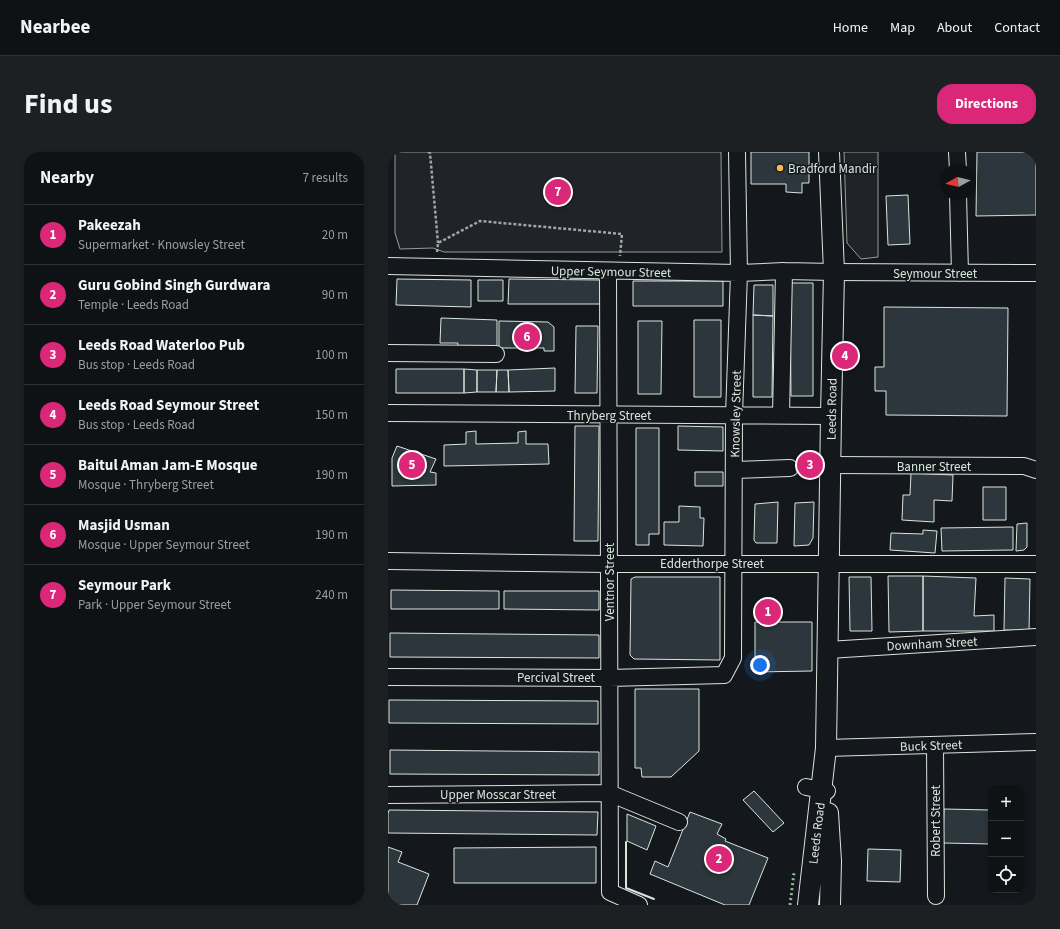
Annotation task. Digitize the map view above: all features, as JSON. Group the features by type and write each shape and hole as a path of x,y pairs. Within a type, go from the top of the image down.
{"main road":[{"name":"Leeds Road","path":"808,905 818,790 826,755 834,272 829,152"},
{"name":"Leeds Road","path":"818,790 831,861 830,905"}],"street":[{"name":"Knowsley Street","path":"724,675 732,658 734,563 734,415 739,273 737,152"},
{"path":"957,152 958,164"},
{"path":"958,200 960,273"},
{"name":"Upper Seymour Street","path":"388,266 739,273 784,271 834,272"},
{"name":"Ventnor Street","path":"613,271 608,415 610,892 639,905"},
{"path":"781,416 784,271"},
{"name":"Seymour Street","path":"834,272 1036,273"},
{"path":"388,353 496,354"},
{"name":"Thryberg Street","path":"388,413 831,416"},
{"name":"Banner Street","path":"831,465 1024,466 1036,470"},
{"path":"734,470 790,468"},
{"name":"Edderthorpe Street","path":"388,561 609,564 1036,564"},
{"name":"Downham Street","path":"828,650 1036,637"},
{"name":"Percival Street","path":"388,677 609,678 724,675"},
{"name":"Buck Street","path":"826,755 935,745 1036,742"},
{"name":"Robert Street","path":"935,745 936,896"},
{"path":"609,793 671,817"},
{"name":"Upper Mosscar Street","path":"388,795 609,793"}],"path":[{"path":"428,152 430,153 438,243 437,267"},
{"path":"438,243 480,221 622,234 613,271"}],"shaded area":[{"path":"395,152 721,152 722,252 444,252 433,248 400,249 395,233"},
{"path":"844,152 878,152 878,257 861,259 847,243"}],"building":[{"name":"Bradford Mandir","path":"751,152 809,152 809,183 802,183 802,193 786,192 786,184 751,184"},
{"path":"977,152 1036,152 1036,215 976,216"},
{"path":"908,195 910,244 888,245 886,196"},
{"path":"397,279 471,280 471,307 396,305"},
{"path":"509,279 600,280 600,304 508,304"},
{"path":"478,280 503,280 503,301 478,301"},
{"path":"633,281 723,281 723,306 633,306"},
{"path":"790,283 813,283 813,396 791,396"},
{"path":"754,285 773,285 773,316 753,315"},
{"path":"884,307 1008,308 1007,416 886,415 886,391 875,391 875,367 884,367"},
{"path":"753,315 773,316 772,397 753,397"},
{"path":"441,318 497,320 497,349 457,348 458,343 440,343"},
{"path":"694,320 721,320 721,397 694,397"},
{"path":"499,321 548,322 554,327 554,351 544,351 544,348 499,348"},
{"path":"638,321 662,321 661,394 638,394"},
{"path":"576,326 598,326 597,393 575,393"},
{"path":"555,368 555,391 509,392 508,370"},
{"path":"396,369 464,369 464,393 396,393"},
{"path":"464,369 477,370 477,392 464,393"},
{"path":"477,370 497,370 496,392 477,392"},
{"path":"497,370 508,370 509,392 496,392"},
{"path":"575,426 599,426 598,541 574,541"},
{"path":"678,426 723,427 723,451 678,450"},
{"path":"636,428 659,428 659,534 649,534 649,545 636,545"},
{"path":"476,431 476,444 518,443 518,432 526,431 526,444 548,444 549,464 444,466 444,445 466,444 466,432"},
{"path":"397,446 436,459 430,472 436,473 436,485 392,486 392,458"},
{"path":"695,472 723,472 723,486 695,486"},
{"path":"911,473 953,475 952,501 934,500 934,522 902,520 903,495 910,495"},
{"path":"983,487 1006,487 1006,520 983,520"},
{"path":"778,502 777,543 756,543 754,540 755,504"},
{"path":"814,502 813,538 809,545 794,546 795,503"},
{"path":"679,506 700,507 700,518 704,518 703,546 664,545 664,522 679,522"},
{"path":"1027,523 1027,547 1024,550 1016,551 1017,524"},
{"path":"1013,527 1013,550 942,551 941,528"},
{"path":"923,530 937,531 935,553 890,550 891,533 923,534"},
{"path":"888,576 923,576 923,631 889,632"},
{"path":"923,576 976,578 974,616 994,615 994,631 923,631"},
{"path":"635,577 720,577 720,660 634,659 630,655 631,579"},
{"path":"849,577 871,577 872,631 850,631"},
{"path":"1005,578 1030,579 1029,631 1004,630"},
{"path":"391,590 499,591 499,609 391,609"},
{"path":"504,591 599,591 599,610 504,609"},
{"path":"755,622 812,622 812,671 755,672"},
{"path":"390,633 599,635 599,658 390,657"},
{"path":"635,689 699,689 699,751 671,777 642,777 641,768 635,768"},
{"path":"389,700 598,701 598,724 389,723"},
{"path":"390,750 599,752 599,775 390,774"},
{"path":"754,791 784,823 773,832 743,800"},
{"path":"944,809 988,810 988,844 943,843"},
{"path":"389,810 598,812 597,835 388,833"},
{"path":"690,812 722,824 717,834 726,839 725,841 768,858 749,905 725,905 650,874 655,861 668,867"},
{"path":"627,814 656,826 647,850 627,841"},
{"path":"388,847 402,852 398,862 429,874 417,905 388,905"},
{"path":"596,847 596,883 454,883 454,848"},
{"path":"868,849 901,850 900,882 867,881"}],"hedge":[{"path":"790,905 794,873"}],"wall":[{"path":"626,842 626,888 654,899"}],"place":[{"name":"Bradford Mandir","path":"780,168"},
{"name":"Seymour Park","path":"558,192"},
{"name":"Masjid Usman","path":"527,337"},
{"name":"Leeds Road Seymour Street","path":"845,356"},
{"name":"Baitul Aman Jam-E Mosque","path":"412,465"},
{"name":"Leeds Road Waterloo Pub","path":"810,465"},
{"name":"Pakeezah","path":"768,612"},
{"name":"Guru Gobind Singh Gurdwara","path":"719,859"}]}
